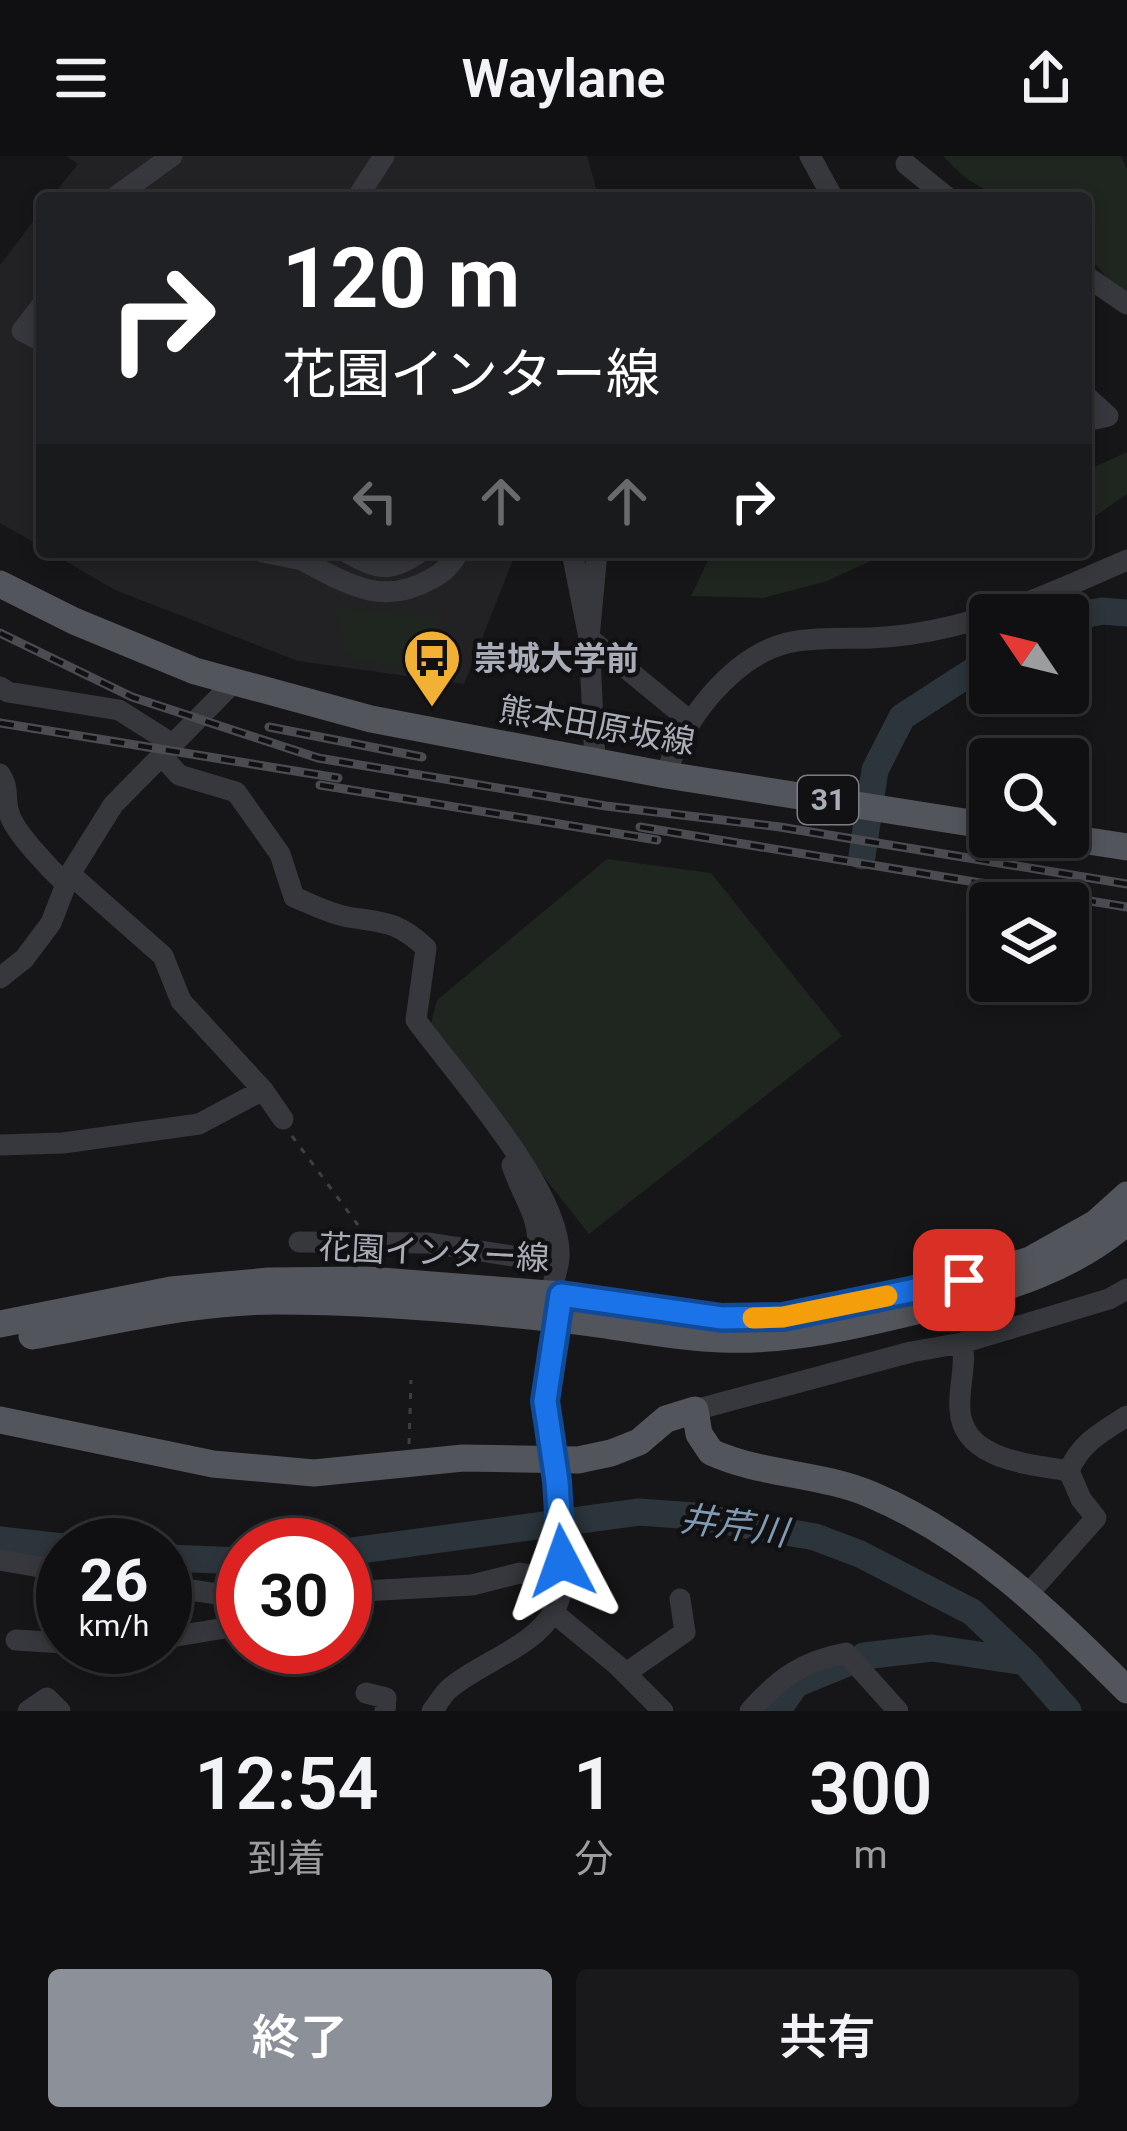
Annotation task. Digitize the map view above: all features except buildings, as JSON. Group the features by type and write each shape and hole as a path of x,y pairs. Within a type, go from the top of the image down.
{"main road":[{"name":"熊本田原坂線","path":"0,584 143,651 232,683 371,719 666,775 969,823"},
{"path":"1089,841 1127,847"},
{"name":"花園インター線","path":"0,1324 171,1290 269,1281 368,1280 722,1318 783,1317 964,1280 1030,1260 1096,1223 1127,1195"},
{"name":"花園インター線","path":"0,1342 176,1310 270,1300 557,1303 720,1339 788,1336 851,1326 1042,1276 1127,1222"},
{"path":"0,1420 265,1471 314,1473 463,1458 555,1471 639,1442 666,1419 695,1410 699,1434 711,1452 869,1494 944,1531 1029,1594 1127,1690"}],"street":[{"path":"122,192 172,156"},
{"path":"361,192 384,156"},
{"path":"810,156 829,192"},
{"path":"906,164 941,192"},
{"path":"1092,281 1127,304"},
{"path":"36,313 22,331 36,338"},
{"path":"308,558 367,593 397,594 438,575 456,558"},
{"path":"358,558 373,566 396,568 411,558"},
{"path":"573,558 590,638 690,721"},
{"path":"595,558 597,582 590,638 595,762"},
{"path":"666,775 675,746 706,698 747,663 784,644 950,627 1020,606 1127,560"},
{"path":"0,978 24,959 51,923 68,879 113,805 232,683"},
{"path":"0,687 119,710 166,749 179,775 236,792 280,854 294,897 344,917 380,919 407,930 426,948 416,1020 513,1150 554,1223 560,1256 545,1401 562,1572 554,1613 448,1689 432,1711"},
{"path":"0,774 9,788 4,814 49,868 163,956 181,1001 263,1090 283,1119"},
{"path":"0,1145 63,1143 199,1124 263,1090"},
{"path":"299,1241 430,1243 536,1256 538,1223 512,1165 513,1150"},
{"path":"695,1410 910,1352 962,1343 1108,1299 1127,1288"},
{"path":"962,1343 965,1359 959,1413 972,1437 991,1455 1069,1471"},
{"path":"1029,1594 1096,1518 1069,1471 1074,1456 1127,1416"},
{"path":"0,1560 36,1566"},
{"path":"372,1591 472,1585 520,1573 562,1572"},
{"path":"626,1673 686,1632 680,1598"},
{"path":"554,1613 574,1626 663,1711"},
{"path":"16,1640 36,1641"},
{"path":"750,1711 790,1671 812,1659 846,1653 898,1711"},
{"path":"366,1693 386,1698 385,1711"},
{"path":"28,1711 46,1698 60,1711"}],"path":[{"path":"283,1119 369,1241"},
{"path":"408,1463 411,1380"}],"shaded area":[{"path":"66,156 587,156 596,188 596,192 56,192 78,164"},
{"path":"943,156 1121,156 1127,169 1127,293 1092,261 1092,192 992,192 960,173"},
{"path":"36,218 36,544 0,523 0,265"},
{"path":"1127,452 1127,494 1092,516 1092,468"},
{"path":"60,558 514,558 464,684 298,661 115,590"},
{"path":"709,558 877,558 827,581 763,598 691,596"},
{"path":"333,607 439,618 432,640 403,668 352,658"},
{"path":"607,859 711,873 842,1036 589,1234 429,1031 437,1000"}],"waterway":[{"path":"1089,614 1127,613"},
{"path":"862,856 875,770 902,717 969,674"},
{"name":"井芹川","path":"372,1548 639,1512 694,1516 815,1537 860,1554 972,1612 1068,1711"},
{"name":"井芹川","path":"0,1540 36,1544"},
{"name":"井芹川","path":"192,1559 216,1560"},
{"path":"864,1656 932,1648 1025,1662"},
{"path":"777,1711 796,1684 845,1664"}],"railway":[{"path":"0,633 132,697 318,758 1127,884"},
{"path":"0,723 338,778"},
{"path":"269,727 422,757"},
{"path":"320,785 657,840"},
{"path":"640,827 1127,907"}],"slow traffic":[{"path":"753,1318 783,1317 887,1296"}],"place":[{"name":"崇城大学前","path":"432,709"}],"route":[{"path":"562,1561 545,1401 561,1295 722,1318 783,1317 964,1280"}]}
